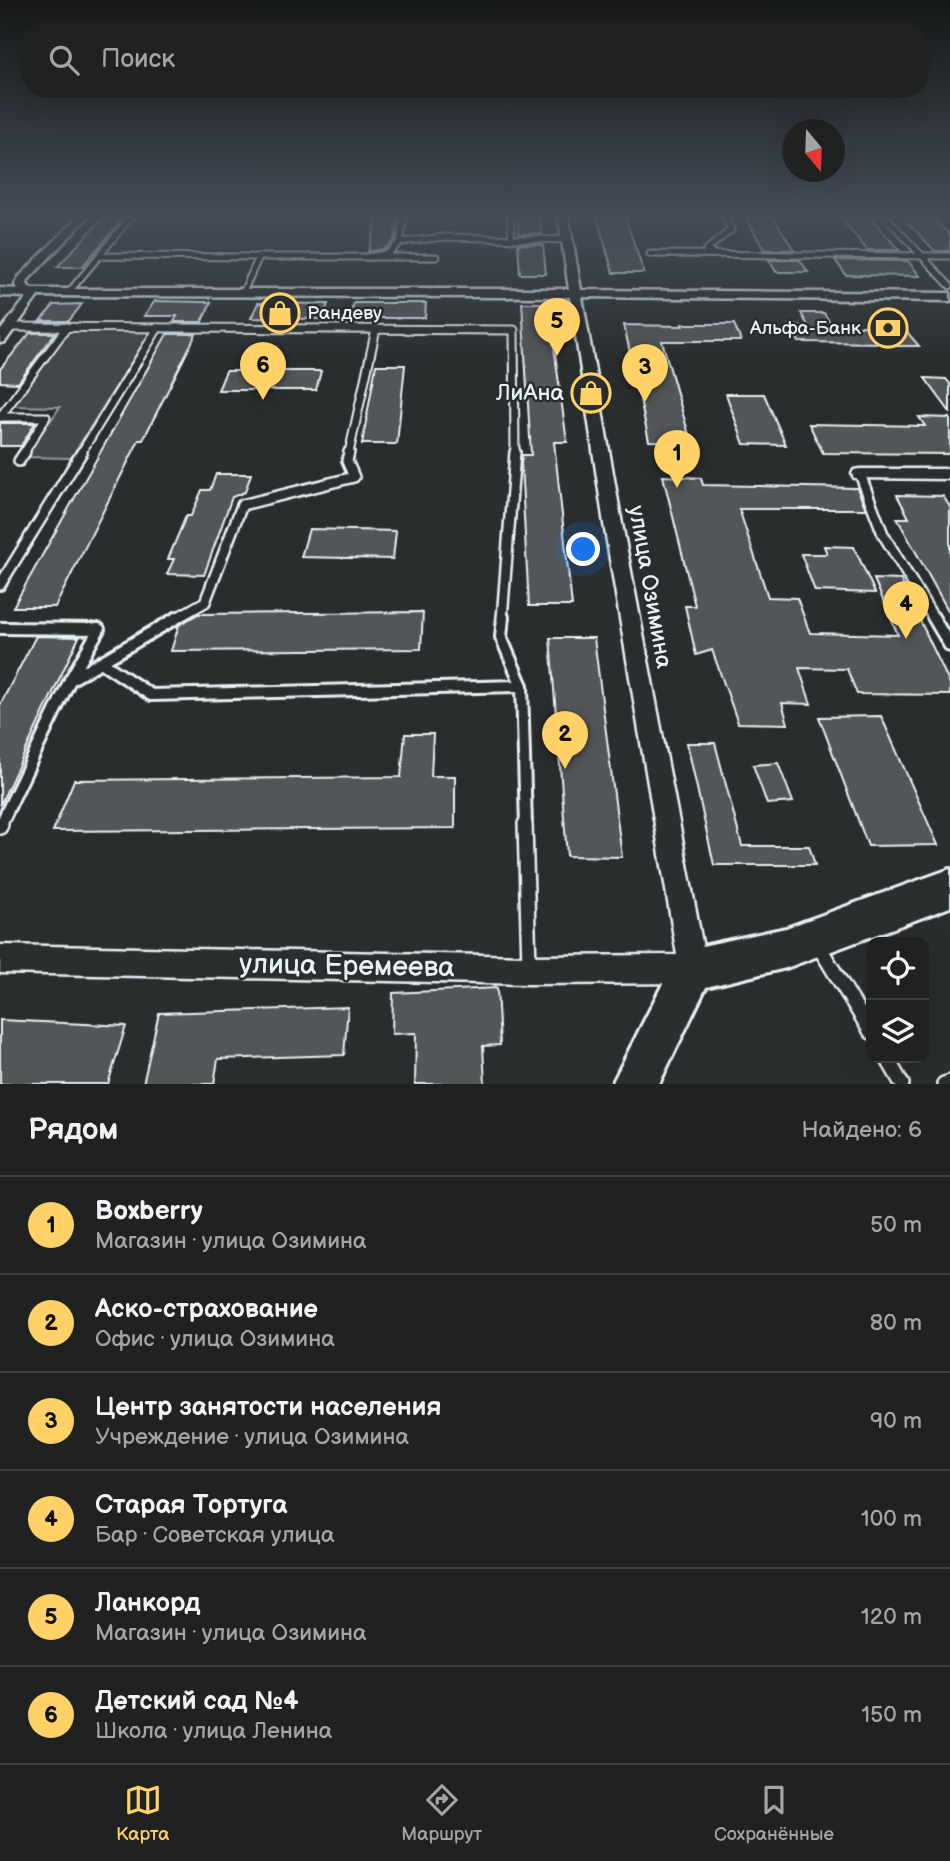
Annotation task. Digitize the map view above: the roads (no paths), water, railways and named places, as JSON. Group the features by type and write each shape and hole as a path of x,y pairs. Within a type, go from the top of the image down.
{"street":[{"path":"0,339 30,304 33,297 21,285 23,279 37,265"},
{"name":"улица Озимина","path":"572,265 613,524 693,969"},
{"path":"0,292 577,292 950,297"},
{"path":"860,474 950,474"},
{"path":"636,1083 693,969 786,948 950,888"},
{"name":"улица Еремеева","path":"0,959 529,970 693,969"}],"lane":[{"path":"69,292 92,265"},
{"path":"243,292 256,265"},
{"path":"931,265 950,286"},
{"path":"11,327 514,330 515,458 501,637 522,686 529,970"},
{"path":"0,417 67,327"},
{"path":"0,585 158,328"},
{"path":"70,680 205,602 242,505 354,477 347,461 376,330"},
{"path":"0,417 46,417 19,461"},
{"path":"860,474 883,534 950,646"},
{"path":"0,628 99,629 70,680 0,827"},
{"path":"101,662 150,695 522,686"},
{"path":"814,938 866,1024"},
{"path":"890,1063 902,1084"},
{"path":"944,1084 950,1082"}],"place":[{"name":"Рандеву","path":"280,313"},
{"name":"Альфа-Банк","path":"888,328"},
{"name":"Ланкорд","path":"557,356"},
{"name":"ЛиАна","path":"591,393"},
{"name":"Детский сад №4","path":"263,400"},
{"name":"Центр занятости населения","path":"645,402"},
{"name":"Boxberry","path":"677,488"},
{"name":"Старая Тортуга","path":"906,639"},
{"name":"Аско-страхование","path":"565,769"}]}
